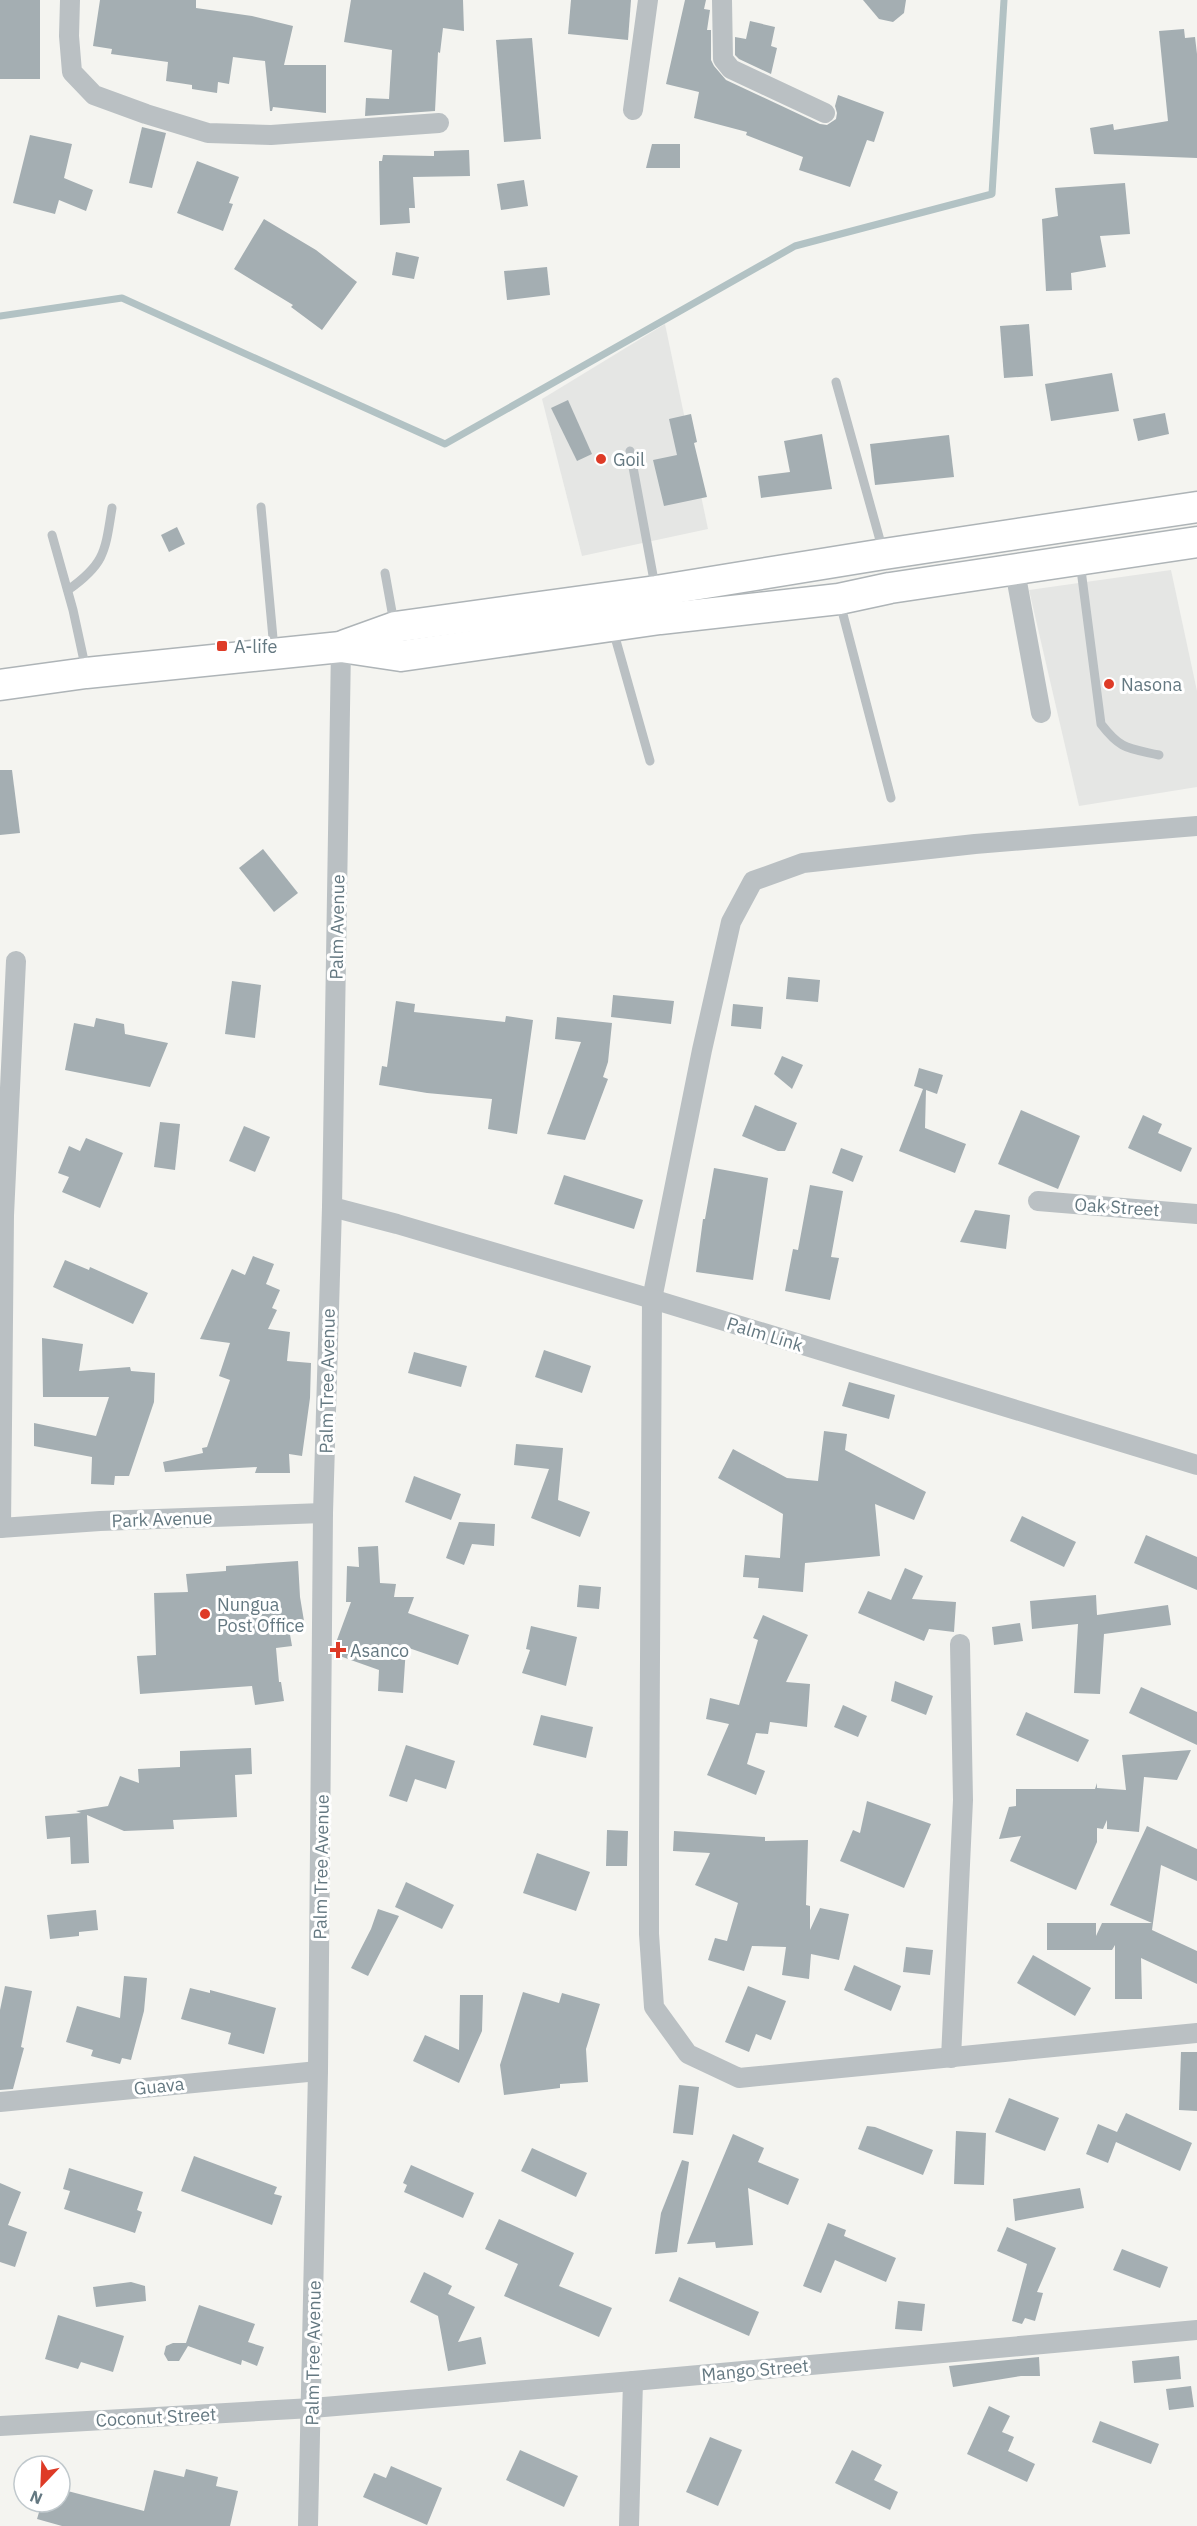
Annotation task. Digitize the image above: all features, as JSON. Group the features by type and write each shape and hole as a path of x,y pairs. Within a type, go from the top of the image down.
{"main road":[{"path":"341,647 395,627 656,591 1197,507"},
{"path":"0,685 86,672 341,647 402,656 611,626 839,598 890,588 1197,542"}],"street":[{"path":"70,0 69,36 72,72 94,95 146,114 208,133 271,135 439,123"},
{"path":"633,110 648,0"},
{"path":"722,0 723,59 731,69 825,112"},
{"path":"1015,571 1041,713"},
{"name":"Palm Avenue","path":"332,1208 341,647"},
{"path":"1197,826 975,844 803,863 753,881 731,922 651,1299 649,1863 649,1934 654,2007 688,2054 739,2078 1197,2033"},
{"path":"1,1528 2,1216 7,1010 16,961"},
{"name":"Oak Street","path":"1038,1201 1197,1214"},
{"name":"Palm Link","path":"332,1208 408,1227 651,1299 1197,1465"},
{"name":"Palm Tree Avenue","path":"308,2526 318,2071 323,1514 332,1208"},
{"name":"Park Avenue","path":"1,1528 100,1521 323,1514"},
{"path":"951,2058 963,1800 960,1644"},
{"name":"Guava","path":"0,2102 318,2071"},
{"name":"Mango Street","path":"312,2408 1197,2330"},
{"path":"629,2526 633,2381"},
{"name":"Coconut Street","path":"0,2426 312,2408"}],"lane":[{"path":"836,382 884,554"},
{"path":"630,451 656,591"},
{"path":"261,507 274,652"},
{"path":"68,590 88,576 98,565 106,548 112,508"},
{"path":"52,535 68,590 86,672"},
{"path":"1080,560 1101,724 1115,742 1127,748 1159,755"},
{"path":"385,573 395,627"},
{"path":"839,598 848,624 891,798"},
{"path":"611,626 650,761"}],"shaded area":[{"path":"665,324 708,529 582,556 542,399"},
{"path":"1171,570 1197,691 1197,787 1079,806 1029,590"}],"building":[{"path":"0,0 40,0 40,79 0,79"},
{"path":"100,0 196,0 196,8 252,16 293,26 284,65 326,65 326,113 273,107 270,111 265,61 233,57 229,84 218,82 217,93 192,89 192,85 166,81 168,62 111,54 112,49 93,46"},
{"path":"351,0 463,0 464,31 443,28 440,53 438,52 435,111 365,116 366,98 389,99 392,50 344,42"},
{"path":"571,0 631,0 628,40 568,34"},
{"path":"685,0 706,0 704,9 710,10 707,30 711,30 711,60 726,80 820,124 827,125 836,119 835,106 838,95 884,112 874,142 867,140 850,187 799,170 803,157 746,135 747,132 694,118 699,92 666,84"},
{"path":"863,0 906,0 904,13 893,22 879,19"},
{"path":"750,21 775,27 771,46 777,48 771,74 735,55 735,37 746,39"},
{"path":"1184,29 1185,38 1195,37 1197,54 1197,158 1094,154 1090,128 1113,124 1114,130 1168,121 1159,31"},
{"path":"532,38 541,139 504,142 496,40"},
{"path":"142,127 166,133 152,188 129,183"},
{"path":"30,135 72,144 64,178 93,190 86,211 59,200 55,214 13,203"},
{"path":"652,144 680,144 680,168 646,168"},
{"path":"469,150 470,176 413,177 415,208 409,208 410,223 380,225 379,161 382,161 383,155 434,156 434,151"},
{"path":"197,161 239,177 229,203 233,204 223,231 177,213"},
{"path":"524,180 528,206 501,210 497,184"},
{"path":"1125,183 1130,234 1100,236 1106,267 1071,273 1072,290 1046,291 1042,219 1058,216 1055,188"},
{"path":"264,219 316,250 357,282 322,330 291,307 293,305 234,269"},
{"path":"396,252 419,257 414,279 392,275"},
{"path":"547,267 550,295 507,300 504,271"},
{"path":"1029,324 1033,376 1004,378 1000,326"},
{"path":"1112,373 1119,411 1051,421 1045,384"},
{"path":"568,400 592,454 577,461 551,408"},
{"path":"1165,413 1169,434 1138,441 1133,419"},
{"path":"691,414 697,442 694,443 707,497 664,506 653,460 677,455 669,419"},
{"path":"822,434 832,489 761,498 758,476 790,472 784,441"},
{"path":"949,435 954,477 875,485 870,444"},
{"path":"177,527 185,544 169,552 161,535"},
{"path":"0,770 12,770 20,833 0,835"},
{"path":"263,849 298,893 274,912 239,868"},
{"path":"788,977 820,980 818,1002 786,999"},
{"path":"232,981 261,985 255,1038 225,1034"},
{"path":"613,995 674,1001 671,1024 611,1017"},
{"path":"396,1001 415,1004 414,1012 505,1022 506,1016 533,1020 517,1134 488,1129 492,1099 427,1093 379,1085 382,1066 387,1067"},
{"path":"733,1004 763,1007 761,1029 731,1026"},
{"path":"557,1017 612,1023 608,1062 603,1077 608,1079 585,1140 547,1134 581,1042 555,1039"},
{"path":"96,1018 124,1024 125,1034 168,1043 150,1087 65,1070 74,1023 94,1027"},
{"path":"782,1056 803,1065 792,1089 774,1074"},
{"path":"919,1068 943,1075 937,1094 926,1090 925,1128 966,1144 955,1173 899,1151 923,1089 914,1086"},
{"path":"755,1105 797,1123 785,1151 778,1151 742,1136"},
{"path":"1021,1110 1080,1136 1058,1189 998,1164"},
{"path":"1143,1115 1162,1124 1158,1133 1192,1148 1181,1172 1128,1148"},
{"path":"160,1122 180,1124 175,1170 154,1167"},
{"path":"244,1126 270,1137 255,1172 229,1161"},
{"path":"86,1138 123,1153 100,1208 62,1192 69,1177 58,1173 69,1146 80,1151"},
{"path":"841,1148 863,1156 853,1182 832,1173"},
{"path":"714,1168 768,1178 753,1280 696,1272 703,1219 705,1219"},
{"path":"564,1175 643,1200 634,1229 554,1204"},
{"path":"810,1185 843,1191 831,1257 839,1258 830,1300 785,1291 793,1249 798,1250"},
{"path":"975,1210 1010,1215 1006,1249 960,1242"},
{"path":"253,1256 274,1264 266,1284 280,1290 272,1308 277,1310 268,1329 290,1332 287,1361 311,1363 310,1398 302,1456 289,1454 290,1473 255,1473 257,1467 165,1472 163,1462 203,1453 202,1448 207,1447 230,1380 219,1376 230,1343 200,1339 232,1269 245,1275"},
{"path":"65,1260 89,1270 90,1267 148,1293 133,1324 53,1287"},
{"path":"42,1338 83,1344 79,1371 130,1367 131,1371 155,1373 154,1402 129,1476 115,1476 114,1485 91,1484 92,1457 34,1446 34,1423 96,1436 109,1397 43,1397"},
{"path":"544,1350 591,1366 582,1393 535,1377"},
{"path":"414,1352 467,1366 461,1387 408,1373"},
{"path":"849,1382 895,1395 889,1419 842,1406"},
{"path":"824,1431 847,1434 845,1450 926,1492 914,1520 875,1504 880,1556 805,1563 803,1592 758,1588 759,1578 743,1577 745,1555 780,1558 783,1514 718,1478 733,1449 787,1478 818,1481"},
{"path":"516,1444 563,1448 558,1500 590,1512 580,1537 531,1518 549,1469 514,1465"},
{"path":"414,1476 461,1494 451,1520 405,1502"},
{"path":"1022,1516 1076,1542 1064,1567 1010,1541"},
{"path":"459,1522 495,1524 494,1546 472,1544 464,1565 446,1558"},
{"path":"1146,1535 1197,1557 1197,1590 1134,1563"},
{"path":"378,1546 380,1583 396,1584 394,1597 414,1597 408,1613 469,1635 458,1665 406,1647 403,1693 378,1691 379,1670 334,1654 334,1648 351,1602 346,1602 347,1566 359,1567 358,1547"},
{"path":"298,1561 304,1621 288,1623 292,1646 276,1648 279,1682 281,1682 284,1701 255,1705 252,1686 140,1694 137,1656 156,1655 154,1593 188,1592 186,1574 226,1571 226,1566"},
{"path":"905,1568 923,1576 912,1599 956,1602 954,1632 929,1629 924,1641 858,1613 868,1591 891,1600"},
{"path":"579,1585 601,1587 599,1609 577,1607"},
{"path":"1096,1595 1097,1615 1168,1605 1171,1625 1104,1634 1100,1694 1074,1693 1078,1624 1032,1629 1030,1601"},
{"path":"763,1615 808,1635 786,1682 810,1684 807,1727 770,1722 768,1734 756,1733 747,1764 765,1771 756,1795 707,1775 729,1724 706,1719 710,1698 739,1705 758,1640 753,1638"},
{"path":"1020,1623 1023,1641 994,1645 992,1627"},
{"path":"531,1626 577,1637 566,1686 522,1673 530,1650 526,1649"},
{"path":"895,1681 933,1696 926,1715 891,1701"},
{"path":"1141,1687 1197,1712 1197,1745 1129,1713"},
{"path":"843,1705 867,1716 858,1737 834,1727"},
{"path":"1026,1712 1089,1740 1078,1762 1016,1735"},
{"path":"541,1715 593,1727 586,1758 533,1745"},
{"path":"406,1745 455,1761 446,1789 415,1779 407,1802 389,1796"},
{"path":"251,1748 252,1774 235,1775 237,1817 173,1820 174,1829 124,1831 87,1815 89,1863 71,1864 70,1837 47,1839 45,1816 81,1813 76,1811 108,1806 120,1776 139,1783 138,1769 180,1767 180,1751"},
{"path":"1191,1750 1177,1780 1144,1777 1139,1832 1107,1829 1107,1820 1103,1829 1097,1828 1097,1842 1076,1890 1010,1861 1021,1836 999,1839 1009,1807 1016,1806 1016,1789 1095,1789 1097,1783 1097,1788 1126,1790 1122,1755"},
{"path":"867,1801 931,1824 904,1888 840,1861 853,1830 860,1833"},
{"path":"1147,1826 1197,1849 1197,1881 1161,1865 1152,1930 1197,1951 1197,1984 1141,1958 1142,1999 1115,1999 1115,1945 1112,1950 1047,1950 1047,1923 1096,1923 1096,1936 1102,1923 1152,1923 1110,1905"},
{"path":"607,1830 628,1831 627,1866 606,1866"},
{"path":"674,1831 765,1837 765,1841 808,1840 806,1905 810,1906 810,1930 820,1908 849,1914 839,1960 811,1954 809,1979 782,1975 786,1947 752,1946 744,1971 708,1960 715,1938 727,1941 738,1903 695,1885 710,1853 673,1851"},
{"path":"537,1853 590,1872 576,1911 523,1893"},
{"path":"406,1882 454,1905 442,1929 395,1907"},
{"path":"378,1909 399,1916 368,1976 351,1968 371,1929"},
{"path":"96,1910 98,1930 79,1932 79,1936 50,1939 47,1915"},
{"path":"906,1947 933,1950 930,1975 903,1972"},
{"path":"1033,1955 1091,1988 1075,2016 1017,1983"},
{"path":"854,1965 901,1986 891,2011 844,1990"},
{"path":"124,1976 147,1978 144,2011 131,2060 122,2058 120,2064 91,2056 93,2050 66,2042 77,2006 120,2018"},
{"path":"5,1986 32,1991 21,2047 24,2048 13,2089 0,2090 0,2010"},
{"path":"748,1986 786,2001 771,2040 756,2034 749,2052 725,2042"},
{"path":"190,1988 210,1993 210,1990 276,2008 264,2054 228,2044 231,2033 181,2019"},
{"path":"523,1992 559,2003 562,1993 600,2004 586,2049 588,2082 560,2084 560,2088 504,2095 500,2065"},
{"path":"460,1995 483,1995 482,2031 459,2083 413,2061 425,2035 459,2050"},
{"path":"1181,2052 1197,2052 1197,2111 1179,2110"},
{"path":"679,2085 699,2087 693,2135 673,2133"},
{"path":"1009,2098 1059,2118 1045,2151 995,2132"},
{"path":"1126,2113 1192,2143 1180,2171 1116,2142 1108,2163 1086,2154 1098,2124 1117,2132"},
{"path":"867,2126 933,2150 923,2175 858,2149"},
{"path":"956,2131 986,2133 984,2185 954,2184"},
{"path":"733,2134 764,2148 758,2162 799,2179 788,2205 748,2188 753,2245 716,2248 715,2242 687,2244"},
{"path":"532,2148 587,2173 576,2197 521,2171"},
{"path":"194,2156 277,2187 274,2194 282,2196 272,2225 181,2191"},
{"path":"682,2160 689,2162 677,2252 655,2254 661,2213"},
{"path":"411,2165 474,2193 463,2218 404,2192 407,2185 403,2183"},
{"path":"69,2168 143,2192 137,2210 142,2212 135,2233 64,2209 70,2191 63,2189"},
{"path":"0,2183 21,2192 8,2225 27,2232 15,2267 0,2262"},
{"path":"1080,2188 1084,2208 1015,2221 1013,2199"},
{"path":"499,2219 574,2253 559,2286 612,2308 599,2337 504,2296 518,2264 485,2249"},
{"path":"828,2223 846,2230 844,2236 896,2258 886,2282 835,2260 821,2293 803,2286"},
{"path":"1007,2227 1056,2248 1037,2292 1043,2293 1035,2321 1025,2318 1022,2324 1012,2321 1027,2264 997,2251"},
{"path":"1122,2249 1168,2267 1160,2288 1113,2270"},
{"path":"424,2272 452,2286 448,2294 475,2307 458,2342 481,2337 486,2364 448,2371 438,2316 410,2302"},
{"path":"679,2277 759,2312 749,2336 669,2301"},
{"path":"131,2282 145,2286 146,2301 96,2307 93,2287"},
{"path":"898,2301 925,2304 922,2331 895,2329"},
{"path":"199,2305 255,2324 248,2342 264,2347 257,2366 242,2360 241,2365 188,2346 179,2361 168,2361 164,2354 166,2346 173,2343 186,2343"},
{"path":"58,2315 124,2336 113,2372 81,2362 78,2369 45,2359"},
{"path":"1179,2356 1181,2379 1134,2383 1132,2361"},
{"path":"1039,2357 1040,2376 1021,2376 953,2387 949,2366"},
{"path":"1191,2386 1194,2407 1169,2410 1166,2389"},
{"path":"989,2406 1010,2416 1002,2432 1014,2437 1008,2451 1035,2464 1027,2482 967,2454"},
{"path":"1100,2421 1159,2444 1151,2464 1092,2442"},
{"path":"710,2437 742,2450 718,2506 686,2492"},
{"path":"520,2450 578,2476 564,2507 506,2480"},
{"path":"852,2450 882,2465 874,2480 898,2492 890,2510 835,2483"},
{"path":"391,2466 442,2488 427,2525 363,2497 374,2473 386,2478"},
{"path":"186,2469 218,2477 216,2486 238,2491 230,2526 62,2526 37,2519 38,2514 72,2514 72,2492 144,2511 154,2470 184,2477"}],"waterway":[{"path":"0,316 122,298 445,444 795,246 992,194 1004,0"}],"place":[{"name":"Goil","path":"601,459"},
{"name":"A-life","path":"222,646"},
{"name":"Nasona","path":"1109,684"},
{"name":"Nungua Post Office","path":"205,1614"},
{"name":"Asanco","path":"338,1650"}]}
